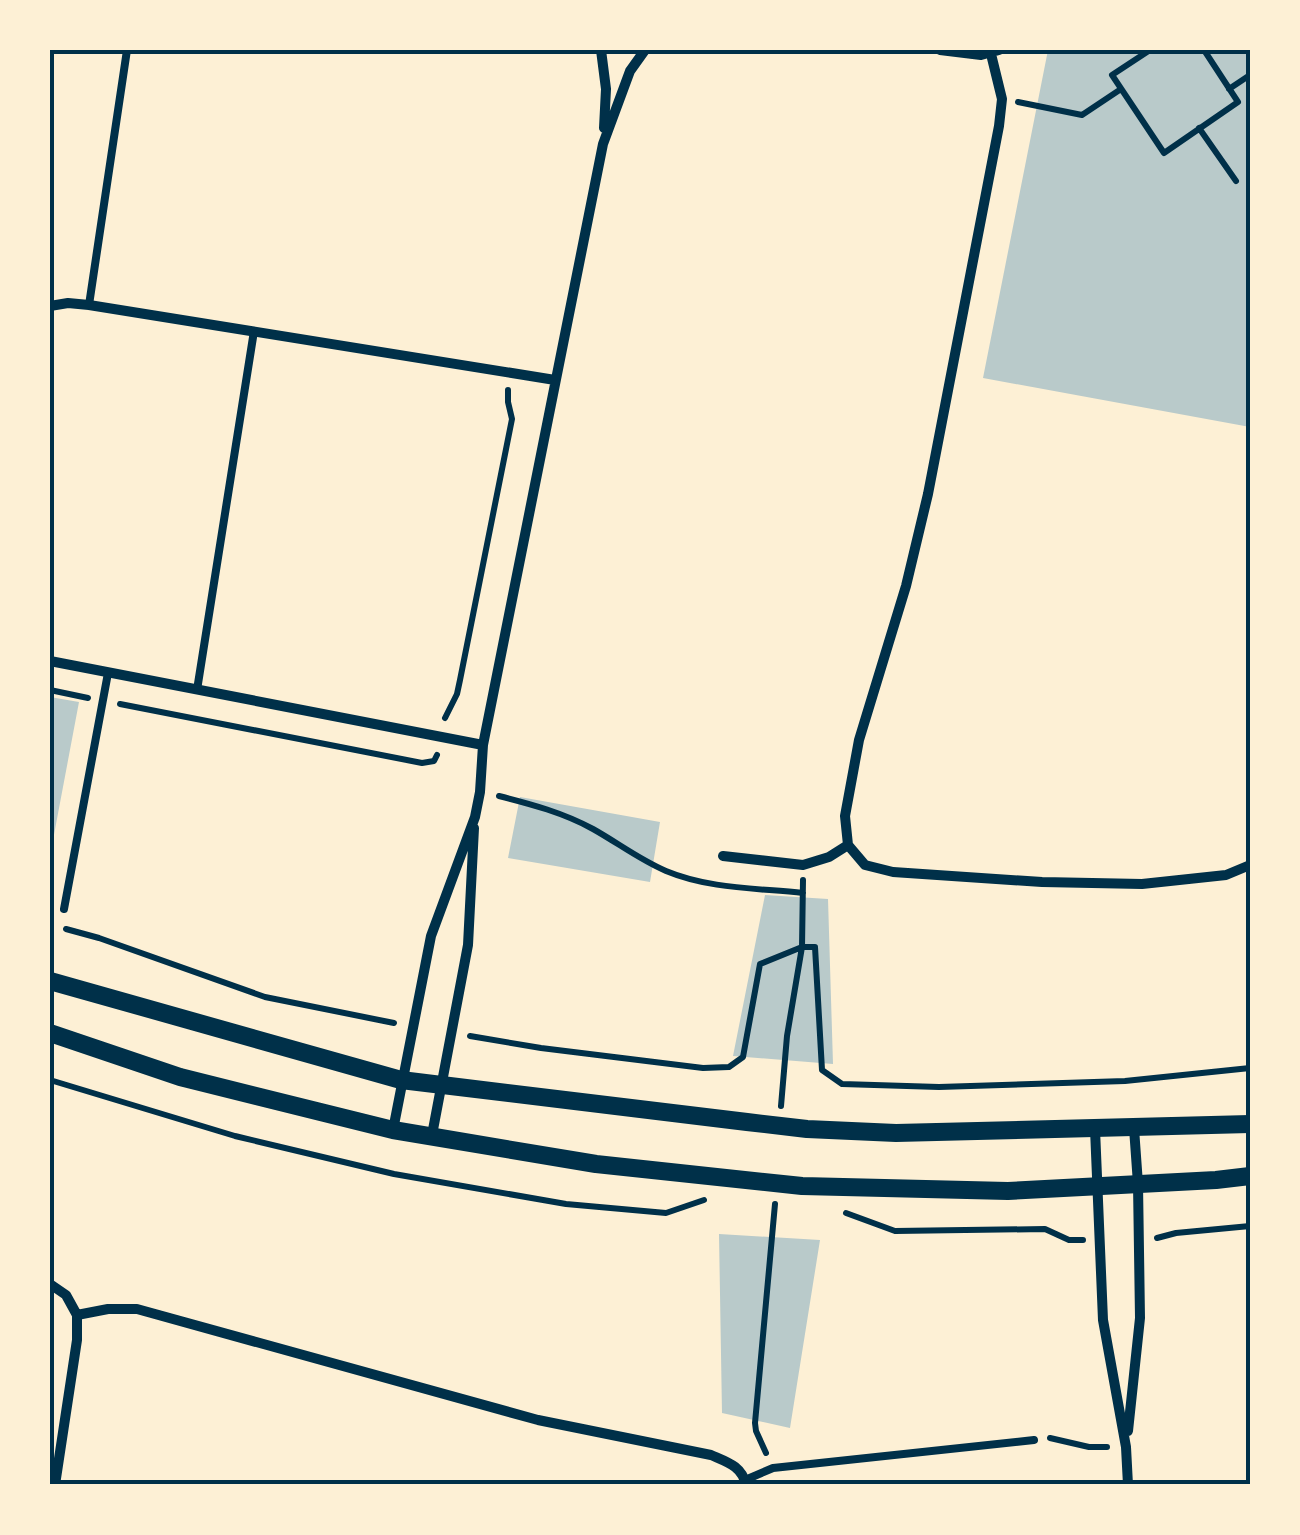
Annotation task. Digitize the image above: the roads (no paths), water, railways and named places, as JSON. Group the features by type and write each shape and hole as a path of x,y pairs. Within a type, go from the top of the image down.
{"street":[{"path":"393,1130 431,936 480,792 483,745 603,144 606,89 602,50"},
{"path":"603,144 630,71 644,50"},
{"path":"940,50 981,55 995,52 1002,99 999,126 928,494 906,586 858,740 845,816 848,845 865,865 893,872 1042,882 1142,884 1226,874 1250,865"},
{"path":"50,306 89,305 555,380"},
{"path":"50,662 483,745"},
{"path":"432,1135 468,945 474,818"},
{"path":"723,856 803,865 848,845"},
{"path":"50,981 402,1080 440,1086 807,1129 896,1133 1250,1124"},
{"path":"50,1034 180,1077 393,1130 596,1164 802,1186 1008,1191 1250,1176"},
{"path":"1126,1447 1140,1318 1134,1128"},
{"path":"1095,1129 1104,1320 1126,1447 1128,1485"},
{"path":"50,1284 66,1295 76,1315 77,1340 54,1485"},
{"path":"76,1315 137,1308 538,1420 711,1455 735,1465 746,1482"}],"lane":[{"path":"89,305 126,50"},
{"path":"196,690 254,332"},
{"path":"64,909 108,673"},
{"path":"746,1482 773,1468 1034,1440"}]}
